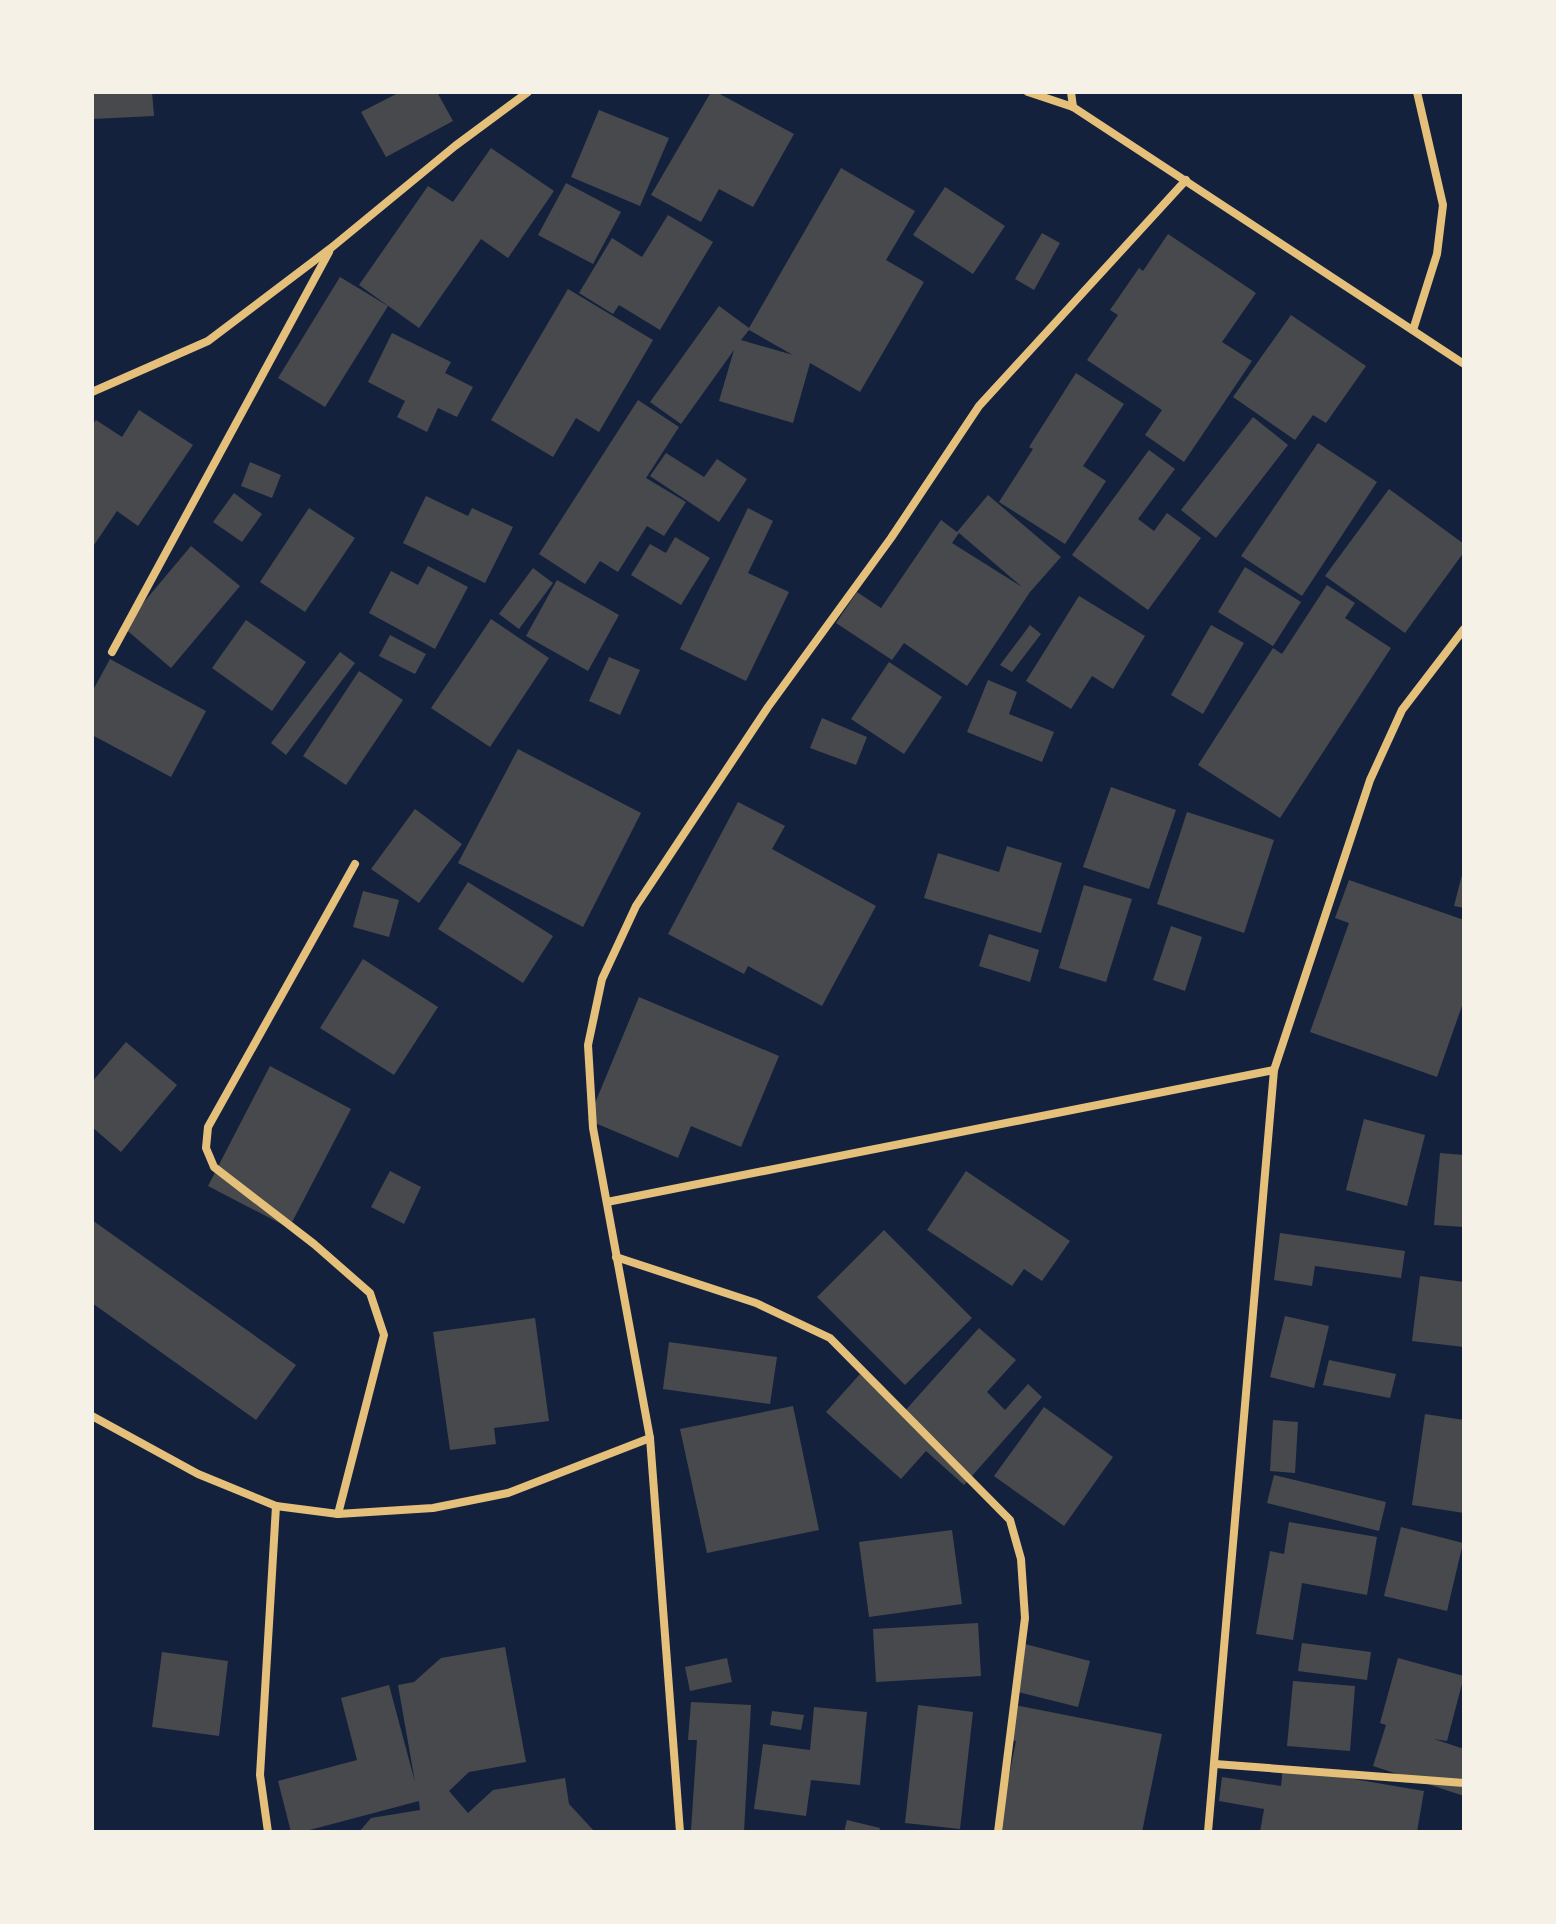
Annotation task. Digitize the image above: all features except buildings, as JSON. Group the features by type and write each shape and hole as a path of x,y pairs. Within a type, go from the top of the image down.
{"street":[{"path":"92,392 208,341 528,92"},
{"path":"1028,92 1073,107 1464,364"},
{"path":"1071,92 1073,107"},
{"path":"1413,330 1437,254 1443,205 1417,92"},
{"path":"680,1832 650,1438 593,1128 588,1045 602,979 636,906 768,707 891,538 979,406 1186,180"},
{"path":"112,652 331,248"},
{"path":"1208,1832 1274,1070 1370,780 1402,710 1464,629"},
{"path":"338,1514 384,1335 370,1293 314,1244 214,1167 206,1148 208,1127 355,864"},
{"path":"607,1202 1274,1070"},
{"path":"616,1257 756,1303 830,1338 1010,1520 1021,1559 1025,1618 998,1832"},
{"path":"92,1416 198,1474 276,1506 338,1514 433,1508 508,1493 650,1438"},
{"path":"268,1832 260,1775 276,1506"},
{"path":"1215,1764 1464,1783"}]}
